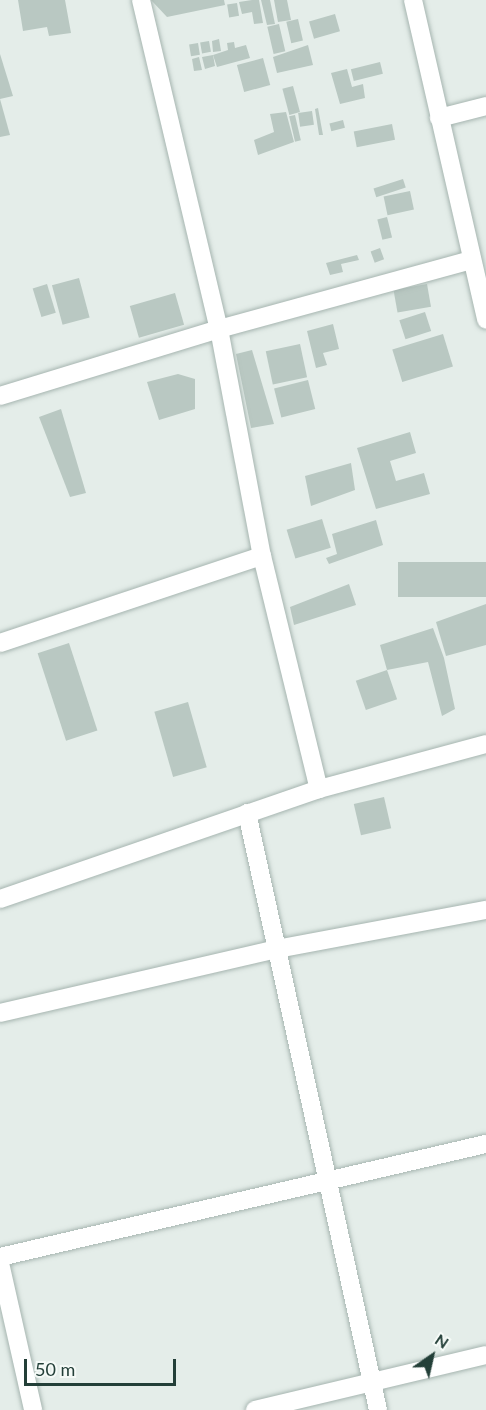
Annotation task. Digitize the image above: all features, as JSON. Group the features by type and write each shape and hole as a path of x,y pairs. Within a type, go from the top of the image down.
{"street":[{"path":"141,0 219,328 262,556 319,789"},
{"path":"413,0 486,320"},
{"path":"439,118 486,106"},
{"path":"1,393 219,328 472,260"},
{"path":"0,643 262,556"},
{"path":"0,899 319,789 486,744"},
{"path":"247,813 325,1180 378,1410"},
{"path":"0,1013 277,949 486,910"},
{"path":"0,1257 486,1144"},
{"path":"0,1263 33,1410"},
{"path":"255,1410 372,1380 486,1355"}],"building":[{"path":"18,0 65,0 71,33 49,36 47,27 23,31"},
{"path":"151,0 224,0 225,5 167,17"},
{"path":"259,0 263,23 254,24 252,12 242,14 239,2"},
{"path":"261,0 270,0 275,24 267,25"},
{"path":"274,0 287,0 291,20 278,22"},
{"path":"237,3 239,16 229,17 227,5"},
{"path":"335,14 340,31 314,39 309,21"},
{"path":"298,19 303,40 291,43 286,22"},
{"path":"279,24 285,51 274,54 267,27"},
{"path":"219,39 221,51 213,52 212,41"},
{"path":"209,41 211,52 202,53 200,43"},
{"path":"234,42 235,48 246,45 250,58 217,67 213,55 228,50 227,43"},
{"path":"198,43 200,55 191,56 189,44"},
{"path":"308,45 313,65 277,73 273,57"},
{"path":"0,54 13,96 0,99"},
{"path":"213,55 215,66 205,69 202,57"},
{"path":"199,57 202,70 194,71 192,59"},
{"path":"263,58 270,85 244,92 237,65"},
{"path":"380,62 383,74 354,81 351,69"},
{"path":"347,69 352,87 363,84 365,98 340,104 331,73"},
{"path":"293,86 300,112 289,115 282,89"},
{"path":"0,99 10,135 0,137"},
{"path":"318,108 323,135 319,135 315,109"},
{"path":"312,111 314,125 300,127 298,113"},
{"path":"286,112 294,142 258,155 254,140 274,132 270,114"},
{"path":"295,115 301,140 295,142 289,116"},
{"path":"343,120 345,128 331,131 329,123"},
{"path":"392,124 395,140 357,147 354,131"},
{"path":"403,179 406,188 376,197 374,189"},
{"path":"410,191 414,210 388,215 384,197"},
{"path":"387,217 392,237 382,240 377,219"},
{"path":"380,248 384,259 375,263 371,251"},
{"path":"357,255 359,260 341,264 343,272 330,275 326,263"},
{"path":"79,278 90,318 63,325 52,285"},
{"path":"47,284 56,313 41,317 33,288"},
{"path":"427,284 431,307 398,313 394,290"},
{"path":"175,293 184,325 139,338 130,306"},
{"path":"425,312 431,331 406,339 399,320"},
{"path":"333,324 339,349 323,353 327,365 316,368 307,331"},
{"path":"443,334 453,367 402,382 392,349"},
{"path":"300,344 307,377 273,385 266,351"},
{"path":"252,350 274,424 251,428 236,354"},
{"path":"178,374 195,379 195,409 159,420 147,382"},
{"path":"308,380 315,409 281,418 274,388"},
{"path":"61,409 86,493 70,497 39,417"},
{"path":"410,432 416,453 390,461 396,481 424,473 430,494 376,509 357,448"},
{"path":"351,463 355,490 311,506 305,476"},
{"path":"322,519 331,548 295,559 287,530"},
{"path":"376,520 383,545 329,564 326,558 337,554 332,534"},
{"path":"398,562 486,562 486,597 398,597"},
{"path":"349,584 356,605 294,625 290,607"},
{"path":"486,604 486,645 446,656 436,622"},
{"path":"433,628 444,658 455,709 442,716 428,662 387,670 380,645"},
{"path":"69,643 97,730 66,741 38,653"},
{"path":"387,670 397,699 366,710 356,681"},
{"path":"188,702 207,767 173,777 154,712"},
{"path":"384,797 391,828 361,835 354,804"}]}
